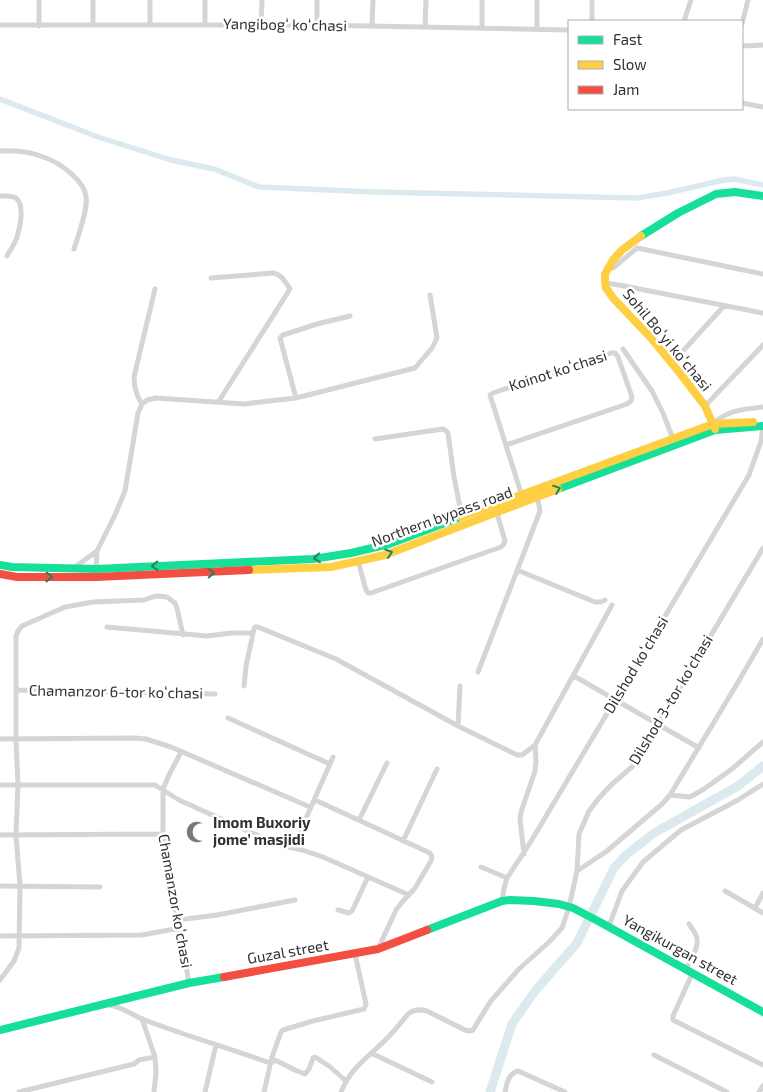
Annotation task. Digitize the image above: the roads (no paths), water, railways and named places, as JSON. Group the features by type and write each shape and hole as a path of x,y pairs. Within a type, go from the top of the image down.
{"main road":[{"path":"607,268 625,248 654,227 716,193 734,191 763,196"},
{"name":"Sohil Boʻyi koʻchasi","path":"607,268 605,283 613,299 645,330 705,406 714,427"},
{"name":"Northern bypass road","path":"0,565 96,569 328,557 374,548 522,498 673,439 714,427 763,421"},
{"name":"Northern bypass road","path":"0,574 17,577 96,577 331,567 385,555 496,513 522,498 537,497 714,427 763,426"},
{"path":"269,561 271,570"},
{"name":"Guzal street","path":"0,1030 189,983 378,950 502,901 517,899 535,900 551,902 573,909"},
{"name":"Yangikurgan street","path":"573,909 609,926 688,972 763,1012"}],"street":[{"path":"39,26 40,0"},
{"path":"93,0 93,25"},
{"path":"150,0 150,25"},
{"path":"205,0 205,24"},
{"path":"262,0 262,24"},
{"path":"317,0 317,25"},
{"path":"372,26 373,0"},
{"path":"425,27 426,0"},
{"path":"482,0 482,28"},
{"path":"537,0 537,29"},
{"path":"592,0 592,20"},
{"path":"684,20 691,0"},
{"path":"743,20 748,0"},
{"name":"Yangibogʻ koʻchasi","path":"0,25 262,24 568,30"},
{"path":"743,46 763,45"},
{"path":"743,103 763,107"},
{"path":"0,151 13,151 46,158 60,165 82,184 86,196 85,209 74,250"},
{"path":"0,196 14,197 20,202 21,208 19,230 7,256"},
{"path":"607,268 613,268 637,248 763,274"},
{"path":"211,278 274,273 279,274 285,280 290,289 220,401"},
{"path":"605,283 763,313"},
{"path":"142,404 134,388 134,377 155,289"},
{"path":"96,577 97,551 125,491 138,413 142,404 156,398 244,404 296,398 415,368 432,348 437,338 430,295"},
{"path":"671,364 724,306"},
{"path":"296,398 280,338 283,335 317,324 350,316"},
{"path":"705,406 763,345"},
{"path":"623,349 652,391 673,439"},
{"name":"Koinot koʻchasi","path":"506,445 627,404 631,401 632,398 615,353 490,395 522,498"},
{"path":"714,427 722,416 740,409 763,407"},
{"name":"Dilshod koʻchasi","path":"502,901 507,878 524,854 749,475 762,441 763,426"},
{"path":"375,439 445,430 448,433 462,517"},
{"path":"478,672 540,511 537,497"},
{"path":"358,561 368,593 406,581 501,547 505,541 496,513"},
{"name":"Dilshod 3-tor koʻchasi","path":"371,1053 408,1014 416,1010 427,1011 465,1030 473,1030 490,1002 519,969 562,928 573,909 579,834 589,811 611,785 633,766 763,548"},
{"path":"73,569 97,551"},
{"path":"517,570 595,602 605,600"},
{"path":"0,980 17,955 19,948 20,886 16,835 18,785 16,636 18,631 22,626 64,607 94,602 144,600 152,596 158,596 167,597 172,600 177,608 183,634"},
{"path":"244,686 253,633 255,627 258,627 336,659 458,726 518,755 522,755 535,745 612,605"},
{"path":"107,627 207,636 253,633"},
{"path":"577,871 607,851 670,795 763,638"},
{"path":"574,676 699,748"},
{"path":"458,726 460,686"},
{"name":"Chamanzor 6-tor koʻchasi","path":"17,690 215,694"},
{"path":"228,718 330,764"},
{"path":"0,739 135,738 157,741 310,807"},
{"path":"670,795 690,797 704,790 763,742"},
{"path":"524,854 520,819 535,771 535,745"},
{"name":"Chamanzor koʻchasi","path":"182,752 163,789 163,834 165,862 180,928 189,983"},
{"path":"293,848 333,757"},
{"path":"359,820 387,763"},
{"path":"403,841 437,769"},
{"path":"0,785 155,784 179,800 279,845 323,857 408,895"},
{"path":"609,926 622,891 643,862 681,830 738,800 763,784"},
{"path":"315,800 430,853 432,857 415,888 396,910 378,950"},
{"path":"0,835 163,834"},
{"path":"481,867 507,878"},
{"path":"338,910 349,913 352,911 368,877"},
{"path":"0,886 100,886"},
{"path":"725,891 763,913"},
{"path":"754,908 763,893"},
{"path":"178,920 217,915 295,900"},
{"path":"689,924 696,935 697,941 673,1020 763,1064"},
{"path":"0,936 142,935 180,928"},
{"path":"264,1092 270,1063 283,1030 364,1009 366,1004 355,954"},
{"path":"102,1005 115,1006 142,1019 270,1063 275,1060 305,1074 315,1057 346,1081"},
{"path":"142,1019 155,1057 154,1092"},
{"path":"205,1092 216,1045"},
{"path":"341,1092 353,1070 371,1053 432,1082"},
{"path":"654,1055 727,1092"},
{"path":"19,1092 134,1064 139,1060 155,1057"},
{"path":"505,1092 509,1077 513,1073 518,1072 565,1092"},
{"path":"759,1092 763,1086"}],"waterway":[{"path":"0,99 98,137 171,160 214,169 259,187 375,192 637,198 724,180 734,179 763,185"},
{"path":"490,1092 512,1024 535,991 577,943 614,868 626,855 654,833 738,786 763,766"}],"place":[{"name":"Imom Buxoriy jome’ masjidi","path":"197,832"}]}
